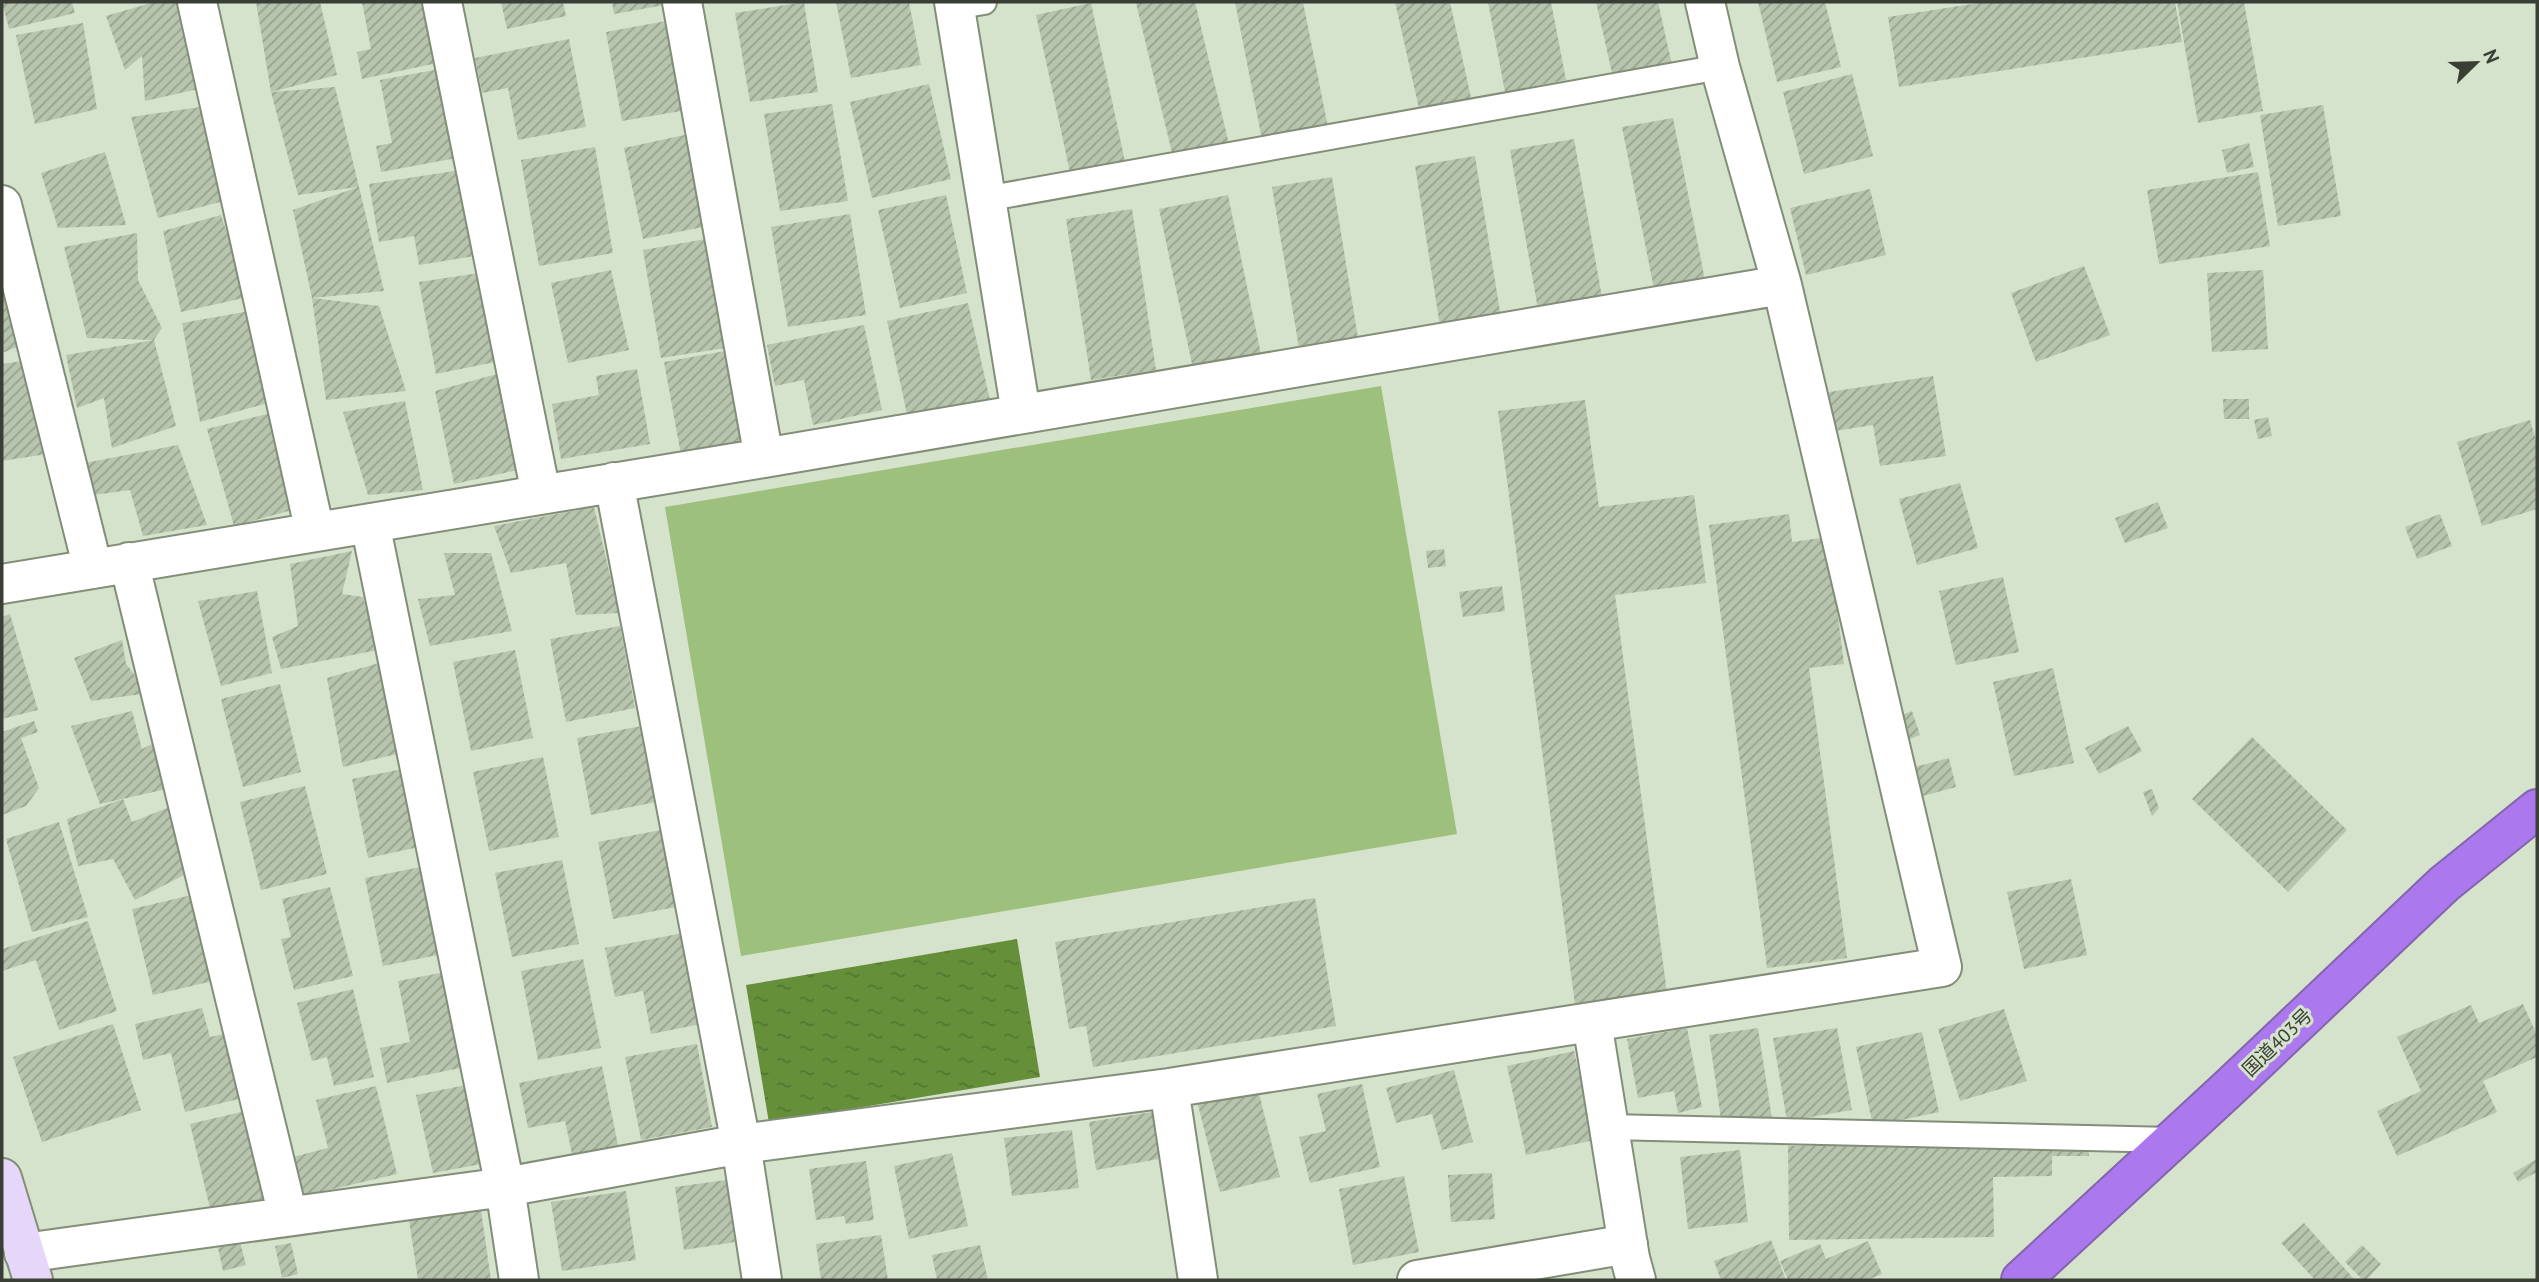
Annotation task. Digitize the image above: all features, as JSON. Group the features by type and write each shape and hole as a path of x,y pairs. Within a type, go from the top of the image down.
{"highway":[{"name":"国道403号","path":"2021,1280 2444,884 2537,809"}],"main road":[{"path":"2,1178 28,1267"}],"street":[{"path":"197,2 315,532"},
{"path":"442,2 541,494"},
{"path":"682,2 764,458"},
{"path":"28,1267 288,1216 505,1187 741,1143 1169,1088 1942,967 1782,285 1720,67 1705,2"},
{"path":"964,4 985,199 1021,413"},
{"path":"2,205 111,566 288,1216"},
{"path":"2,584 1782,285"},
{"path":"614,482 741,1143 762,1280"},
{"path":"370,523 505,1187 519,1280"},
{"path":"1417,1280 1632,1262 1592,1022"},
{"path":"1169,1088 1198,1280"}],"lane":[{"path":"985,199 1720,67"},
{"path":"1609,1127 2173,1140"}],"shaded area":[{"path":"1381,386 1457,834 741,956 665,507"}],"water":[{"path":"1017,939 1040,1077 769,1123 746,985"}],"building":[{"path":"2,2 72,2 75,13 9,29"},
{"path":"154,2 179,2 198,89 145,101 142,56 125,70 106,16"},
{"path":"256,2 320,2 337,75 271,92"},
{"path":"362,2 429,2 442,62 362,79 357,52 371,49"},
{"path":"501,2 563,2 566,16 507,29"},
{"path":"612,2 664,2 665,5 614,14"},
{"path":"804,2 818,92 750,102 735,13"},
{"path":"836,2 909,2 921,65 851,78"},
{"path":"1195,2 1229,144 1173,157 1136,3"},
{"path":"1235,2 1303,2 1329,132 1263,145"},
{"path":"1395,2 1450,2 1472,102 1420,113"},
{"path":"1488,2 1551,2 1566,80 1505,92"},
{"path":"1596,2 1658,2 1672,65 1613,77"},
{"path":"1758,2 1825,2 1841,67 1777,82"},
{"path":"1985,2 2175,2 2182,42 1899,87 1888,17"},
{"path":"2177,2 2244,2 2263,111 2198,123"},
{"path":"1091,3 1126,166 1071,177 1036,15"},
{"path":"671,20 687,110 622,121 606,32"},
{"path":"83,23 97,109 35,124 16,35"},
{"path":"569,39 586,127 518,140 508,88 482,93 475,58"},
{"path":"445,68 462,157 381,172 376,146 392,143 380,80"},
{"path":"1852,74 1873,156 1804,174 1783,92"},
{"path":"929,84 951,179 872,198 850,102"},
{"path":"335,87 384,291 312,298 293,210 358,187 298,195 271,92"},
{"path":"832,104 848,201 780,211 764,114"},
{"path":"2323,105 2341,216 2278,226 2260,115"},
{"path":"200,107 228,200 158,218 131,117"},
{"path":"1673,118 1705,280 1654,289 1622,127"},
{"path":"689,134 708,226 643,239 624,148"},
{"path":"1574,139 1603,303 1539,315 1510,150"},
{"path":"2249,143 2254,167 2227,173 2222,150"},
{"path":"595,147 613,253 539,266 521,160"},
{"path":"105,152 126,225 58,228 41,173"},
{"path":"1475,156 1502,324 1441,333 1415,166"},
{"path":"461,170 475,256 419,265 414,236 379,242 369,184"},
{"path":"2258,172 2270,246 2159,264 2147,190"},
{"path":"1332,177 1358,338 1299,348 1272,187"},
{"path":"1870,189 1886,255 1806,275 1790,208"},
{"path":"946,195 967,293 900,308 878,210"},
{"path":"1228,195 1261,354 1193,369 1159,209"},
{"path":"1132,209 1156,370 1091,380 1066,219"},
{"path":"850,214 866,315 788,327 771,227"},
{"path":"221,215 248,297 181,312 163,231"},
{"path":"137,233 138,280 162,328 154,340 87,338 64,247"},
{"path":"706,239 725,348 661,358 643,250"},
{"path":"2084,266 2110,335 2036,362 2011,293"},
{"path":"2,269 20,346 2,353"},
{"path":"611,270 629,350 568,363 551,283"},
{"path":"2263,270 2268,349 2212,352 2207,273"},
{"path":"479,273 495,362 436,374 419,282"},
{"path":"312,298 379,306 406,391 326,400"},
{"path":"968,303 990,400 908,419 887,321"},
{"path":"250,311 268,403 200,422 182,323"},
{"path":"864,325 882,410 813,425 804,380 775,386 767,345"},
{"path":"154,340 176,426 112,448 104,398 77,408 66,355"},
{"path":"731,350 748,442 681,455 664,362"},
{"path":"22,361 47,454 2,461 2,364"},
{"path":"637,369 650,444 561,459 552,404 599,395 596,376"},
{"path":"497,374 523,469 454,484 435,391"},
{"path":"1933,376 1946,456 1880,466 1873,425 1835,431 1829,392"},
{"path":"2223,399 2249,399 2249,419 2224,419"},
{"path":"1585,400 1599,507 1694,495 1706,583 1615,595 1667,993 1575,1005 1498,411"},
{"path":"405,401 423,490 368,495 343,412"},
{"path":"275,412 296,509 234,526 207,429"},
{"path":"2268,417 2272,436 2258,439 2254,420"},
{"path":"2530,420 2537,443 2537,509 2482,526 2457,442"},
{"path":"178,445 207,525 143,536 130,490 94,495 85,463"},
{"path":"1960,483 1978,548 1917,565 1899,499"},
{"path":"2158,502 2168,528 2125,543 2115,518"},
{"path":"594,507 619,613 576,615 566,563 511,573 494,526"},
{"path":"1789,514 1792,542 1828,537 1844,664 1809,668 1847,958 1767,968 1709,525"},
{"path":"2440,514 2452,546 2417,559 2405,527"},
{"path":"1444,549 1446,566 1428,568 1426,551"},
{"path":"352,551 342,594 363,597 378,650 281,669 272,637 298,626 290,564"},
{"path":"444,553 491,553 512,631 430,646 418,599 455,595"},
{"path":"2003,577 2019,652 1956,665 1939,591"},
{"path":"1502,586 1505,611 1463,617 1459,592"},
{"path":"257,591 272,673 221,686 198,601"},
{"path":"10,614 38,710 2,719 2,617"},
{"path":"620,626 635,708 566,722 550,639"},
{"path":"122,640 126,664 149,693 91,701 74,658"},
{"path":"515,650 533,738 471,751 453,662"},
{"path":"379,663 401,753 343,767 327,678"},
{"path":"2053,668 2074,763 2014,776 1993,682"},
{"path":"280,684 301,772 243,787 221,699"},
{"path":"132,711 142,749 162,739 180,786 100,804 71,726"},
{"path":"1912,711 1920,735 1905,741 1897,717"},
{"path":"34,721 38,732 21,738 39,788 26,806 2,815 2,732"},
{"path":"642,726 656,802 591,815 577,738"},
{"path":"2128,726 2142,751 2099,774 2085,748"},
{"path":"2252,737 2347,830 2288,892 2192,799"},
{"path":"543,757 559,837 489,851 473,772"},
{"path":"1949,758 1956,787 1919,797 1911,768"},
{"path":"403,769 419,847 368,858 352,779"},
{"path":"305,786 327,874 261,890 240,802"},
{"path":"2152,789 2159,808 2152,816 2143,792"},
{"path":"123,799 132,822 172,806 192,871 135,900 113,859 78,866 67,819"},
{"path":"59,822 88,917 32,932 6,839"},
{"path":"666,829 681,906 613,919 598,842"},
{"path":"562,860 579,944 512,957 495,873"},
{"path":"426,866 443,954 383,966 365,878"},
{"path":"2071,879 2087,955 2024,969 2007,892"},
{"path":"330,887 353,976 294,990 281,939 291,937 282,899"},
{"path":"196,894 217,980 153,995 132,909"},
{"path":"1315,898 1336,1026 1093,1067 1086,1026 1069,1029 1055,942"},
{"path":"88,921 117,1011 59,1030 36,960 2,971 2,949"},
{"path":"683,933 701,1024 651,1034 643,991 615,997 605,948"},
{"path":"583,959 601,1048 538,1060 521,971"},
{"path":"451,971 470,1066 387,1083 380,1048 410,1042 398,981"},
{"path":"353,989 374,1077 334,1086 327,1057 312,1061 297,1003"},
{"path":"2523,1004 2537,1035 2537,1057 2483,1081 2497,1112 2397,1156 2377,1111 2421,1091 2397,1037 2471,1005 2479,1023"},
{"path":"202,1008 210,1037 232,1032 247,1097 185,1112 171,1053 143,1060 135,1024"},
{"path":"2004,1009 2027,1081 1960,1101 1938,1029"},
{"path":"113,1024 141,1110 42,1142 13,1057"},
{"path":"1687,1028 1702,1107 1678,1113 1674,1091 1638,1098 1627,1039"},
{"path":"1758,1028 1772,1119 1722,1126 1709,1035"},
{"path":"1837,1028 1852,1110 1787,1121 1773,1038"},
{"path":"1922,1032 1939,1112 1873,1126 1856,1047"},
{"path":"697,1044 712,1127 641,1140 625,1057"},
{"path":"1574,1051 1594,1140 1526,1155 1507,1066"},
{"path":"602,1066 618,1145 572,1154 565,1121 528,1128 519,1083"},
{"path":"1454,1070 1473,1142 1442,1150 1432,1114 1396,1123 1386,1088"},
{"path":"471,1084 487,1163 433,1173 416,1095"},
{"path":"1362,1084 1380,1167 1310,1183 1299,1137 1326,1131 1317,1094"},
{"path":"376,1086 397,1174 299,1197 289,1158 328,1148 316,1100"},
{"path":"1257,1086 1280,1177 1220,1192 1197,1101"},
{"path":"258,1108 271,1198 211,1213 190,1124"},
{"path":"1152,1112 1159,1159 1096,1170 1089,1122"},
{"path":"1072,1130 1079,1188 1012,1196 1004,1138"},
{"path":"2089,1141 2089,1156 2052,1156 2052,1176 1993,1177 1994,1237 1789,1240 1788,1146"},
{"path":"1740,1150 1748,1222 1688,1229 1680,1157"},
{"path":"952,1153 968,1226 909,1239 894,1166"},
{"path":"2537,1159 2537,1172 2518,1182 2513,1173"},
{"path":"866,1161 874,1220 846,1224 844,1216 816,1220 809,1169"},
{"path":"1492,1173 1495,1219 1451,1222 1448,1175"},
{"path":"1404,1176 1419,1252 1353,1265 1339,1189"},
{"path":"726,1180 735,1242 684,1250 675,1187"},
{"path":"626,1191 636,1260 562,1271 551,1202"},
{"path":"481,1210 491,1280 418,1280 409,1220"},
{"path":"2304,1223 2355,1280 2315,1280 2281,1243"},
{"path":"881,1235 888,1280 821,1280 816,1244"},
{"path":"1771,1240 1786,1280 1721,1280 1714,1261"},
{"path":"1868,1241 1882,1274 1867,1280 1788,1280 1780,1261 1820,1244 1826,1259"},
{"path":"240,1242 246,1265 223,1271 218,1248"},
{"path":"291,1243 298,1274 282,1278 275,1246"},
{"path":"980,1245 988,1280 937,1280 932,1255"},
{"path":"2362,1245 2381,1264 2366,1280 2345,1262"}]}
